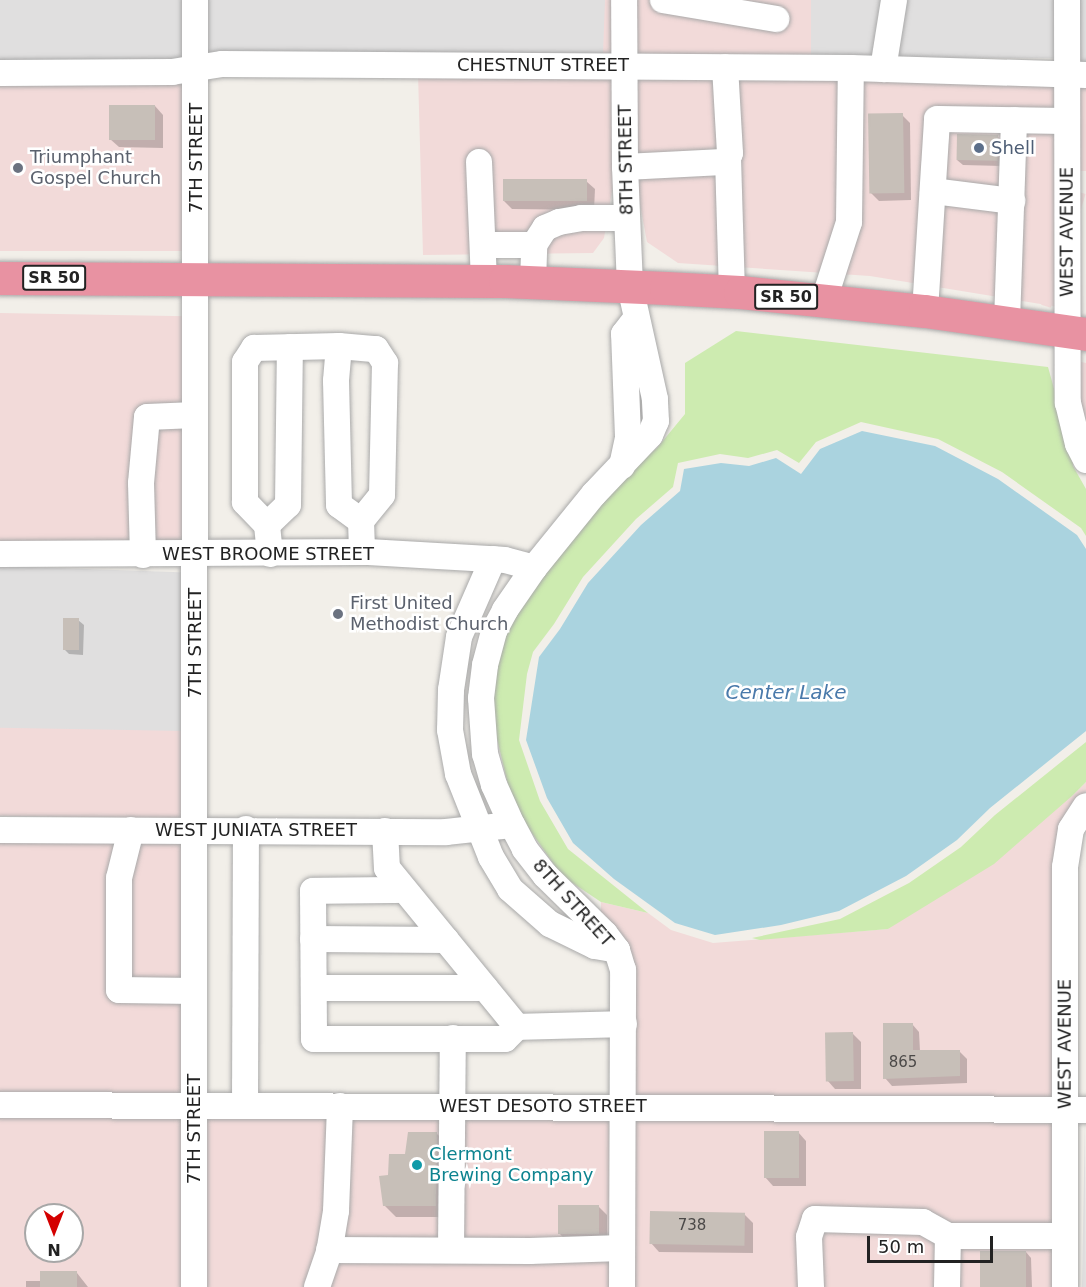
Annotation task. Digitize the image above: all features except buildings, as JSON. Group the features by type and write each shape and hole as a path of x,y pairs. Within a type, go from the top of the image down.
{"highway":[{"name":"SR 50","path":"0,278 484,281 630,286 824,300 925,311 1077,333"}],"street":[{"name":"7TH STREET","path":"194,1287 195,0"},
{"name":"8TH STREET","path":"622,1287 623,970 617,950 589,916 545,875 525,849 512,825 494,785 485,753 481,698 485,665 494,631 505,610 534,568 594,494 622,466 628,437 624,334 635,320 630,286 625,167 624,0"},
{"path":"663,0 776,19"},
{"path":"883,69 894,0"},
{"name":"WEST AVENUE","path":"1067,0 1076,75 1067,121 1076,181 1077,333 1070,420 1086,460"},
{"name":"CHESTNUT STREET","path":"0,73 172,72 222,64 851,68 1076,75"},
{"path":"725,67 730,153 728,158 732,292"},
{"path":"824,300 849,222 851,68"},
{"path":"925,311 937,119 1067,121"},
{"path":"1007,322 1014,120"},
{"path":"625,167 723,162 728,158"},
{"path":"479,162 484,281"},
{"path":"933,191 1012,201"},
{"path":"533,282 534,245 545,228 559,222 580,218 627,218"},
{"path":"483,245 534,245"},
{"path":"339,346 336,381 339,505 361,521"},
{"path":"270,554 267,525 245,502 245,362 254,348 339,346 376,349 385,363 382,495 361,521 362,552"},
{"path":"267,525 288,505 290,347"},
{"path":"143,555 141,483 147,417 195,416"},
{"name":"WEST BROOME STREET","path":"0,554 195,555 362,552 493,559 534,568"},
{"path":"493,559 459,637 451,690 450,730 458,774 491,857 510,889 550,924 595,946 617,950"},
{"name":"WEST AVENUE","path":"1065,1287 1065,1236 1076,1110 1065,867 1086,806"},
{"name":"WEST JUNIATA STREET","path":"0,830 385,831 480,829 512,825"},
{"path":"245,1106 246,829"},
{"path":"131,830 119,878 119,990 194,991"},
{"path":"385,831 387,868 517,1027"},
{"path":"403,890 313,891 314,1039 506,1039 517,1027 624,1024"},
{"path":"313,939 446,940"},
{"path":"314,988 485,988"},
{"path":"451,1250 453,1038"},
{"name":"WEST DESOTO STREET","path":"0,1105 1076,1110"},
{"path":"317,1287 329,1250 336,1211 340,1106"},
{"path":"811,1287 809,1237 816,1219 923,1222 948,1236 1065,1236"},
{"path":"947,1287 948,1236"},
{"path":"329,1250 622,1248"}],"shaded area":[{"path":"0,0 186,0 186,64 0,64"},
{"path":"204,0 605,0 605,57 204,57"},
{"path":"605,0 616,0 616,56 603,55"},
{"path":"633,0 811,0 811,56 633,56"},
{"path":"811,0 1058,0 1058,58 811,58"},
{"path":"1075,0 1086,0 1086,65 1075,65"},
{"path":"418,73 616,75 616,168 604,238 593,253 423,255"},
{"path":"633,75 1058,84 1059,307 870,276 678,263 647,242 633,167"},
{"path":"0,84 187,84 187,251 0,251"},
{"path":"1075,85 1086,85 1086,171 1075,171"},
{"path":"1076,191 1086,194 1051,308 1041,305"},
{"path":"0,313 187,316 183,547 0,544"},
{"path":"1077,361 1086,363 1086,441 1079,418"},
{"path":"0,566 187,573 181,738 0,732"},
{"path":"0,728 185,731 183,819 0,816"},
{"path":"1086,782 1086,791 1079,800 1057,1100 631,1097 633,1002 601,915 601,902 648,913 671,930 713,943 888,929 1072,796"},
{"path":"0,839 184,839 184,1096 0,1096"},
{"path":"0,1114 183,1116 184,1287 0,1287"},
{"path":"200,1116 613,1116 613,1287 200,1287"},
{"path":"630,1116 1057,1123 1054,1287 627,1287"},
{"path":"1085,1120 1086,1287 1082,1287"}],"green space":[{"path":"736,331 1048,367 1072,453 1073,466 1086,489 1086,536 1081,528 1002,472 938,439 861,422 816,442 799,463 777,450 748,458 720,454 678,463 673,487 636,519 583,577 554,624 533,652 527,674 519,740 540,801 568,849 648,913 601,902 562,876 513,806 490,709 502,635 538,579 624,477 628,477 629,471 657,448 685,414 685,363"},
{"path":"1086,742 1086,782 1072,796 994,864 888,929 760,940 752,938 840,919 909,883 961,847 995,815"}],"water":[{"name":"Center Lake","path":"862,431 935,446 998,479 1077,535 1086,549 1086,731 990,808 957,840 906,876 839,911 781,925 715,935 675,923 614,879 573,843 547,798 526,740 539,657 560,629 588,583 641,525 680,491 684,469 721,463 749,466 776,458 801,474 820,449"}],"place":[{"name":"Shell","path":"979,148"},
{"name":"Triumphant Gospel Church","path":"18,168"},
{"name":"First United Methodist Church","path":"338,614"},
{"name":"Clermont Brewing Company","path":"417,1165"}]}
